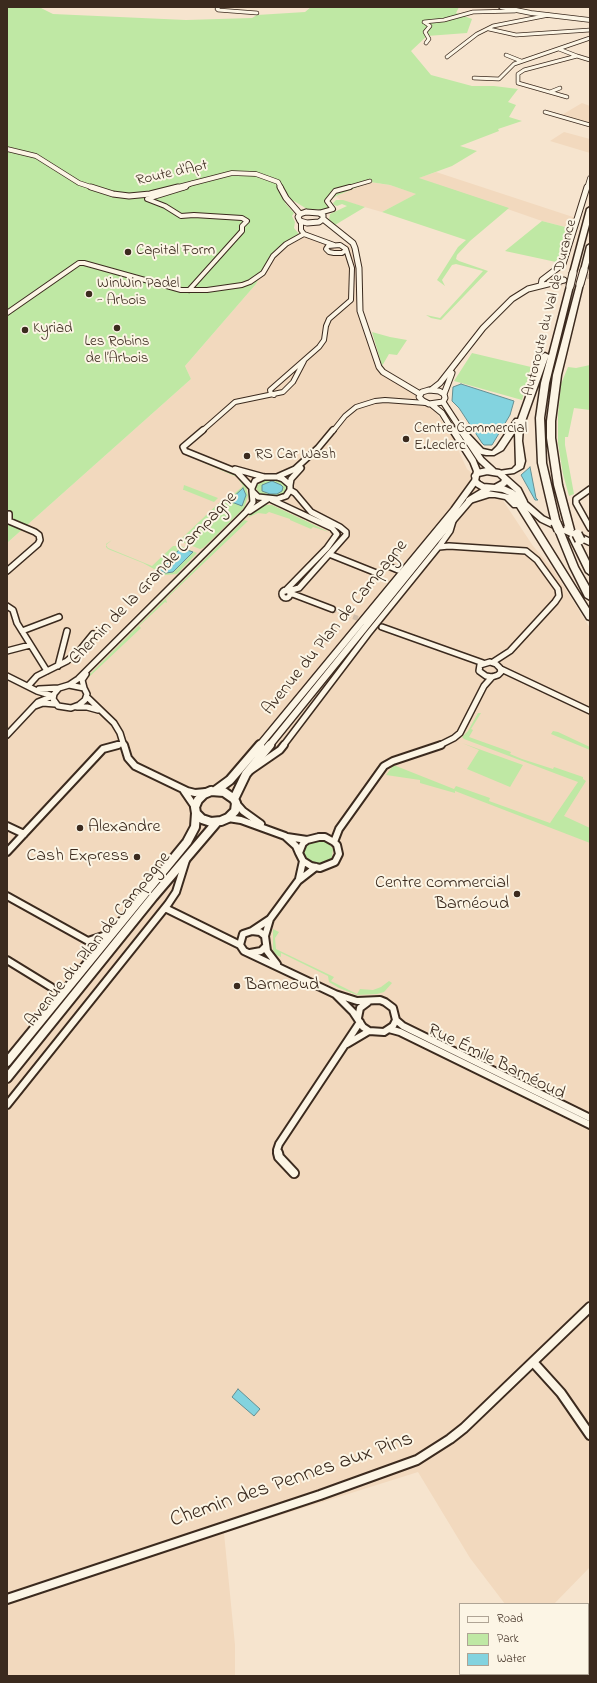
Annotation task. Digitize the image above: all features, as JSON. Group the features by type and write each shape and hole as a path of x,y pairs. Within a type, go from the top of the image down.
{"highway":[{"name":"Autoroute du Val de Durance","path":"590,209 545,383 540,418 542,463 550,499 558,527 574,566 590,597"},
{"name":"Autoroute du Val de Durance","path":"575,535 558,485 551,438 551,411 557,375 590,246"},
{"path":"496,472 514,471 520,466 521,461 518,444 518,432 570,287"},
{"path":"466,436 477,449 483,452 489,453 497,451 517,422 530,397"},
{"path":"470,500 488,494 503,495 524,507"},
{"path":"514,495 524,507 590,617"},
{"path":"575,535 590,561"},
{"path":"575,535 590,572"}],"main road":[{"path":"501,7 515,11 590,20"},
{"name":"Route d'Apt","path":"7,149 36,156 79,183 124,196 143,195 236,172 256,174 272,178 278,182 285,196 300,214"},
{"path":"549,283 549,278 562,264 590,178"},
{"path":"290,203 310,212 319,213 336,230 350,240 355,248 359,268 360,311 377,362 383,372 401,381 444,394"},
{"path":"310,212 300,214 298,217 302,222 314,223 336,230"},
{"path":"314,223 324,218"},
{"path":"541,285 542,280 553,273"},
{"path":"420,396 440,383 484,328 512,299 525,291 541,285 564,280"},
{"path":"484,328 521,298 532,292 557,284"},
{"path":"443,402 448,380 459,360"},
{"path":"401,381 442,413 474,461 476,469 475,478 483,487 508,491 514,495"},
{"path":"429,403 443,402"},
{"path":"443,402 482,460 518,490 524,507 542,519 590,542"},
{"path":"475,478 482,471 496,472"},
{"name":"Avenue du Plan de Campagne","path":"211,792 230,780 273,729 454,510 469,491 475,478"},
{"name":"Avenue du Plan de Campagne","path":"235,801 238,788 246,774 454,519 470,500 504,483 505,479"},
{"path":"211,792 228,794 235,801 235,811 228,818 217,822 207,821 196,810 198,800 211,792"},
{"name":"Avenue du Plan de Campagne","path":"7,1062 187,842 195,827 196,810"},
{"name":"Avenue du Plan de Campagne","path":"7,1078 217,822"}],"street":[{"path":"219,7 217,9 218,10 257,13"},
{"path":"426,43 429,39 425,32 430,26 424,22 444,20 473,12 515,11"},
{"path":"447,57 477,34 488,29 498,25 549,15"},
{"path":"583,19 590,16"},
{"path":"488,29 516,35 590,30"},
{"path":"474,78 499,79 511,65 590,38"},
{"path":"559,49 590,60"},
{"path":"506,55 520,61"},
{"path":"567,97 518,83 518,74 524,70 577,56"},
{"path":"527,85 531,82"},
{"path":"550,92 560,88"},
{"path":"545,112 590,125"},
{"path":"333,209 327,201 335,191 370,181"},
{"path":"189,290 242,231 242,226 247,221 242,218 194,215 180,216 165,206 147,199 184,188 192,183"},
{"path":"319,213 333,209"},
{"path":"324,218 333,209"},
{"path":"256,397 270,390 322,344 325,338 327,324 332,316 346,306 351,300 352,268 346,250 343,246 334,245 304,233 301,230 302,222"},
{"path":"7,313 78,263 84,263 175,289 208,290 250,282 263,273 276,252 293,239 304,233 305,228 314,223"},
{"path":"323,241 328,246 327,251 349,258"},
{"path":"328,246 334,245"},
{"path":"337,254 346,250"},
{"path":"521,298 529,291 549,283"},
{"path":"296,596 299,588 344,538 346,532 340,527 311,512 290,488 287,481 277,477 264,477 219,464 185,451 183,447 235,402 283,392 294,380 304,361"},
{"path":"283,378 290,378 294,380"},
{"path":"270,390 271,394 274,395"},
{"path":"406,402 420,396"},
{"path":"277,477 302,463 318,448 335,426 351,411 364,404 375,401 429,403"},
{"path":"270,500 286,496 294,474 322,448 348,417 366,406 394,401"},
{"path":"219,464 240,475 258,497 270,500 332,528 337,534 327,548 288,593"},
{"path":"252,489 256,481 264,477"},
{"name":"Chemin de la Grande Campagne","path":"69,685 78,679 246,512 253,502 252,489"},
{"path":"590,489 576,499 576,503 590,528"},
{"name":"Chemin de la Grande Campagne","path":"84,688 83,678 102,658 249,512 259,504 270,500"},
{"path":"7,571 38,544 40,540 39,535 35,532 9,521 9,514"},
{"path":"246,774 280,750 368,634 439,547 446,537 454,519"},
{"path":"446,537 450,542 460,547"},
{"path":"334,842 342,824 384,766 388,763 449,741 460,732 484,686 495,676 498,666 510,650 559,596 558,589 537,560 526,551 449,546 439,547"},
{"path":"330,554 379,574"},
{"path":"386,565 398,570"},
{"path":"288,593 299,588"},
{"path":"288,593 332,610"},
{"path":"7,606 13,610 22,632 47,671"},
{"path":"22,632 59,617"},
{"path":"382,627 462,656 498,666 529,683 590,711"},
{"path":"58,666 67,631"},
{"path":"29,686 37,676 58,666 80,650 93,634"},
{"path":"7,651 30,645"},
{"path":"462,656 474,663 483,675 484,686"},
{"path":"478,669 483,663"},
{"path":"483,675 508,676 529,683"},
{"path":"7,676 37,691 53,696"},
{"path":"29,686 41,689 59,688 69,685 84,688 87,697 118,728 128,758 135,766 192,793 211,792"},
{"path":"29,686 37,694 36,704"},
{"path":"7,735 36,704 53,696 59,688"},
{"path":"53,696 56,704"},
{"path":"76,707 83,703 87,697"},
{"path":"36,704 56,704 66,708 87,707 103,713"},
{"path":"7,852 103,749 122,743"},
{"path":"176,786 189,796 196,810"},
{"path":"235,801 243,811 266,828"},
{"path":"228,818 241,820 285,836 308,840"},
{"path":"325,837 342,824"},
{"path":"7,826 24,834"},
{"path":"285,836 296,846 299,853 303,861 316,867 328,866 338,858 339,850 334,842 325,837 319,837 303,843 299,853"},
{"path":"7,1105 165,908 176,892 187,857"},
{"path":"298,881 303,861"},
{"path":"240,945 239,941 243,934 252,931 270,919 298,881 316,867"},
{"path":"7,896 88,941 112,933"},
{"path":"165,908 240,945 244,951 248,953 257,953 266,946"},
{"path":"270,919 265,936 266,946 278,966"},
{"path":"252,931 260,932 265,936"},
{"name":"Rue Émile Barnéoud","path":"248,953 335,994 357,1001 368,1002 380,1000 390,1005 395,1012 396,1020 403,1026 590,1118"},
{"path":"7,960 51,987"},
{"name":"Rue Émile Barnéoud","path":"335,994 369,1031 378,1033 389,1030 400,1032 590,1125"},
{"path":"294,1173 279,1158 277,1150 279,1144 345,1044 359,1020 360,1008 368,1002"},
{"path":"389,1030 396,1020"},
{"path":"345,1044 369,1031"},
{"name":"Chemin des Pennes aux Pins","path":"7,1599 320,1495 418,1460 464,1428 590,1307"},
{"path":"533,1362 561,1393 590,1435"}],"shaded area":[{"path":"582,103 590,106 590,124 560,116"},
{"path":"564,132 590,139 590,153 550,141"},
{"path":"436,172 576,218 573,221 568,220 565,222 573,226 573,229 542,221 418,178"},
{"path":"370,182 390,185 417,194 382,212 340,200 336,196"},
{"path":"299,234 351,246 356,259 358,312 376,365 416,393 433,408 450,432 467,469 502,499 533,546 553,569 590,628 590,1567 555,1603 504,1603 470,1558 418,1472 224,1533 235,1645 235,1676 7,1676 7,543 191,379 185,366 256,284 270,256 282,244"}],"green space":[{"path":"7,7 39,7 53,14 186,20 252,18 257,15 305,12 311,7 459,7 456,13 472,19 467,33 427,36 411,51 431,75 472,86 494,86 518,89 508,102 516,105 509,117 522,121 498,129 499,131 460,146 477,151 452,166 419,178 509,208 470,241 457,255 456,259 459,261 488,271 441,320 431,318 426,315 440,318 483,271 456,264 452,265 442,280 445,286 437,280 458,247 466,240 382,212 416,194 390,185 370,182 336,196 327,203 330,208 324,210 307,209 294,201 285,203 294,213 292,216 295,222 294,228 299,234 282,244 270,256 256,284 185,366 191,379 7,543"},
{"path":"336,200 343,200 365,207 335,225 329,220 330,214 347,206 342,204 337,206 334,205 333,203"},
{"path":"542,221 573,229 566,250 561,252 556,262 505,251"},
{"path":"372,332 407,340 397,355 389,354 382,366"},
{"path":"472,353 531,367 522,400 454,381"},
{"path":"590,365 590,410 574,408 568,437 565,437 565,445 574,494 569,496 563,474 558,443 558,415 561,384 568,367 576,368"},
{"path":"204,461 231,471 240,477 246,486 248,496 244,508 203,548 200,549 182,542 181,539 222,500 226,501 243,486 237,477 202,462"},
{"path":"268,479 278,480 285,484 287,487 284,493 272,497 259,493 256,488 257,485"},
{"path":"184,485 218,498 214,502 183,490"},
{"path":"265,505 272,505 329,532 313,527 311,529 290,519 269,512 266,514 258,513 247,518 257,508"},
{"path":"244,520 248,521 166,599 167,603 165,602 139,626 141,628 89,677 89,675"},
{"path":"106,545 108,548 152,566 173,546 181,546 197,553 177,574 165,575 143,563 108,549"},
{"path":"478,713 481,713 471,729 473,730 469,737 511,752 510,754 522,759 553,769 554,767 583,777 586,781 564,816 590,828 590,843 455,791 455,793 420,783 420,780 386,775 393,766 396,766 454,789 456,786 490,798 489,801 550,823 578,782 464,739 462,737 468,731"},
{"path":"553,731 590,747 590,750 551,734"},
{"path":"462,743 523,765 510,787 467,769 479,750"},
{"path":"317,841 327,842 333,849 330,860 322,864 308,861 304,854 305,847 308,844"},
{"path":"273,929 279,932 275,938 276,949 334,977 331,981 357,994 360,989 373,990 381,987 389,981 392,983 384,992 377,994 357,995 339,988 329,982 328,976 281,953 281,957 276,955 273,950"},
{"path":"590,1604 590,1676 506,1676 589,1675"}],"water":[{"path":"461,384 514,401 510,415 492,445 484,445 482,443 459,408 452,401 453,387"},
{"path":"530,467 536,498 538,500 535,500 521,475"},
{"path":"272,481 283,487 282,491 277,494 270,494 262,491 262,485"},
{"path":"243,488 246,495 242,506 229,501"},
{"path":"181,548 193,552 173,572 166,573 158,570"},
{"path":"238,1389 260,1409 254,1416 232,1397"}],"tunnel":[{"path":"557,284 590,276"},
{"path":"332,609 382,627"}],"place":[{"name":"Capital Form","path":"128,252"},
{"name":"WinWin Padel - Arbois","path":"89,294"},
{"name":"Les Robins de l’Arbois","path":"117,328"},
{"name":"Kyriad","path":"25,330"},
{"name":"Centre Commercial E.Leclerc","path":"406,439"},
{"name":"RS Car Wash","path":"247,456"},
{"name":"Alexandre","path":"80,828"},
{"name":"Cash Express","path":"137,857"},
{"name":"Centre commercial Barnéoud","path":"517,894"},
{"name":"Barneoud","path":"237,986"}]}
